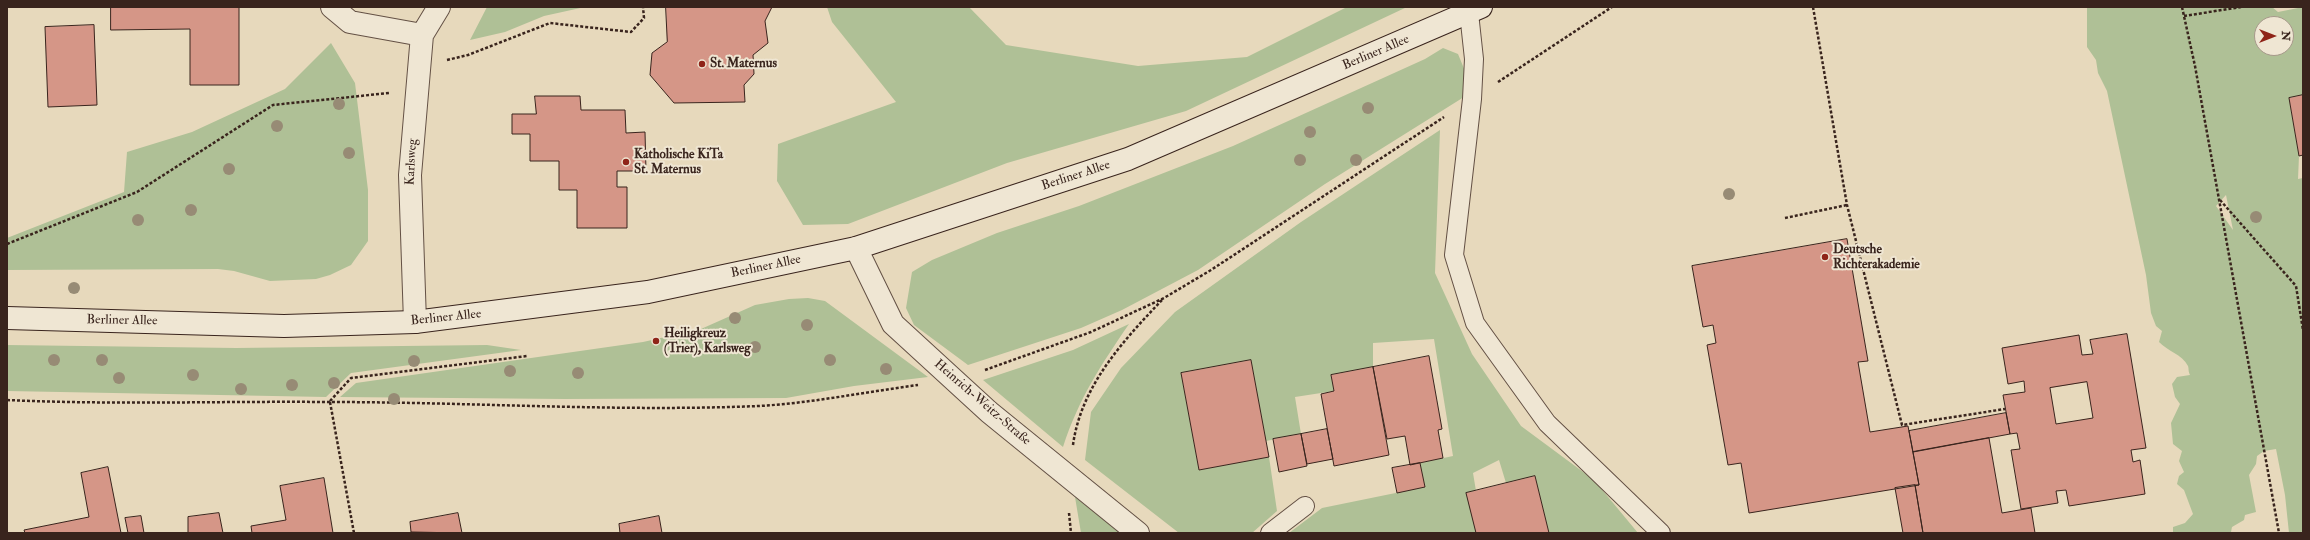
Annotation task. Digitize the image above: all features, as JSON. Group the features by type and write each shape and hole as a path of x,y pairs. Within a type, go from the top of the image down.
{"street":[{"path":"332,7 350,22 422,35"},
{"name":"Karlsweg","path":"415,322 410,175 422,35 439,7"},
{"name":"Berliner Allee","path":"7,318 284,326 415,322 648,292 856,248 1128,159 1475,10"},
{"name":"Heinrich-Weitz-Straße","path":"856,248 893,324 989,412 1138,533"}],"lane":[{"path":"1475,10 1472,99 1454,255 1475,323 1547,423 1661,533"},
{"path":"1270,533 1305,506"}],"path":[{"path":"419,68 468,54 550,23 630,32 644,18 643,7"},
{"path":"7,400 60,402 330,402 490,406 759,406 837,399 955,380 1091,332 1164,298 1211,270 1612,7"},
{"path":"1812,7 1848,205 1902,425 2005,410"},
{"path":"2182,7 2220,200 2280,533"},
{"path":"2184,16 2241,7"},
{"path":"7,244 137,192 273,106 417,90"},
{"path":"2220,200 2296,286 2303,330"},
{"path":"1785,218 1848,205"},
{"path":"1071,533 1069,476 1073,442 1083,407 1104,366 1126,337 1164,298"},
{"path":"330,402 351,378 527,356"},
{"path":"330,402 354,533"}],"green space":[{"path":"487,7 585,7 544,16 505,32 470,40"},
{"path":"827,7 969,7 1006,45 1138,66 1247,57 1347,7 1407,7 1186,111 1007,163 848,224 803,225 777,181 778,144 896,102 832,22"},
{"path":"2087,7 2272,7 2278,12 2303,7 2303,95 2289,98 2299,156 2298,179 2303,178 2303,533 2289,533 2285,495 2276,449 2264,451 2257,456 2256,464 2249,475 2256,512 2245,515 2244,520 2232,527 2231,532 2234,533 2173,533 2173,527 2185,523 2193,514 2184,490 2177,484 2179,476 2184,472 2179,461 2182,451 2173,444 2171,423 2180,404 2175,397 2172,384 2177,377 2190,375 2188,366 2182,358 2159,342 2162,331 2156,326 2151,313 2146,275 2107,91 2098,73 2096,60 2087,47","holes":["2226,195 2233,230 2216,206"]},
{"path":"331,43 355,83 368,190 368,241 351,265 330,275 316,279 270,281 234,271 218,269 7,270 7,238 124,192 127,152 192,132 285,89"},
{"path":"1443,48 1458,54 1465,71 1464,97 1325,184 1198,270 1122,310 1081,328 968,365 914,325 906,308 912,272 932,260 997,233 1079,206 1233,146 1425,59"},
{"path":"1440,130 1435,273 1472,354 1521,426 1594,480 1638,533 1549,533 1535,476 1506,483 1499,460 1473,473 1476,491 1476,533 1289,533 1322,508 1425,487 1420,463 1453,456 1434,339 1373,343 1373,367 1331,375 1334,391 1295,397 1301,434 1266,441 1251,360 1181,373 1199,470 1269,457 1277,511 1252,533 1179,533 1085,460 1091,412 1121,368 1175,312 1301,222"},
{"path":"808,298 825,301 928,377 854,386 786,398 565,399 340,397 356,383 643,342 701,329 755,305 789,299"},
{"path":"1129,324 1092,382 1076,413 1063,447 983,380 1073,350"},
{"path":"7,345 236,348 487,345 521,350 351,373 326,397 7,391"},
{"path":"1075,497 1121,533 1081,533"}],"building":[{"path":"111,7 239,7 239,85 190,85 190,29 111,30"},
{"name":"St. Maternus","path":"666,7 772,7 765,21 768,43 753,55 754,74 744,85 745,102 674,103 650,75 652,53 667,42"},
{"path":"94,25 97,105 48,107 45,27"},
{"path":"2303,95 2303,155 2299,156 2289,98"},
{"path":"535,96 580,96 581,110 625,110 626,133 645,132 646,171 617,171 617,187 627,187 627,228 577,228 577,190 559,190 559,161 530,161 530,134 512,134 512,114 536,114"},
{"path":"1847,239 1868,361 1858,362 1870,432 1908,426 1919,485 1749,513 1741,463 1728,465 1707,345 1716,343 1713,325 1703,327 1692,266"},
{"path":"2127,334 2146,448 2131,450 2133,462 2140,460 2145,494 2069,506 2066,490 2056,491 2058,503 2021,509 2011,450 2020,449 2017,433 2010,434 2003,395 2025,392 2024,381 2008,384 2002,348 2079,335 2082,355 2093,354 2090,340","holes":["2087,382 2093,418 2056,424 2050,388"]},
{"path":"1429,356 1442,429 1438,430 1443,458 1410,465 1405,436 1387,439 1373,367"},
{"path":"1251,360 1269,457 1199,470 1181,373"},
{"path":"1373,367 1389,455 1334,466 1321,394 1334,391 1331,375"},
{"path":"2006,413 2010,434 1913,452 1909,431"},
{"path":"1327,429 1333,459 1307,464 1301,434"},
{"path":"1301,434 1307,466 1279,472 1273,439"},
{"path":"1989,438 2002,513 2031,508 2035,533 1923,533 1915,485 1919,485 1913,452"},
{"path":"1420,463 1425,487 1397,493 1392,468"},
{"path":"108,467 121,533 25,533 24,530 89,517 81,473"},
{"path":"1535,476 1549,533 1476,533 1466,493"},
{"path":"324,478 333,533 252,533 251,526 286,520 280,486"},
{"path":"1915,485 1923,533 1903,533 1895,488"},
{"path":"219,513 223,533 188,533 188,517"},
{"path":"458,513 462,533 411,532 410,522"},
{"path":"141,516 144,533 128,533 125,518"},
{"path":"659,516 662,533 620,533 619,524"}],"place":[{"name":"St. Maternus","path":"702,64"},
{"name":"Katholische KiTa St. Maternus","path":"626,162"},
{"name":"Deutsche Richterakademie","path":"1825,257"},
{"name":"Heiligkreuz (Trier), Karlsweg","path":"656,341"}]}
